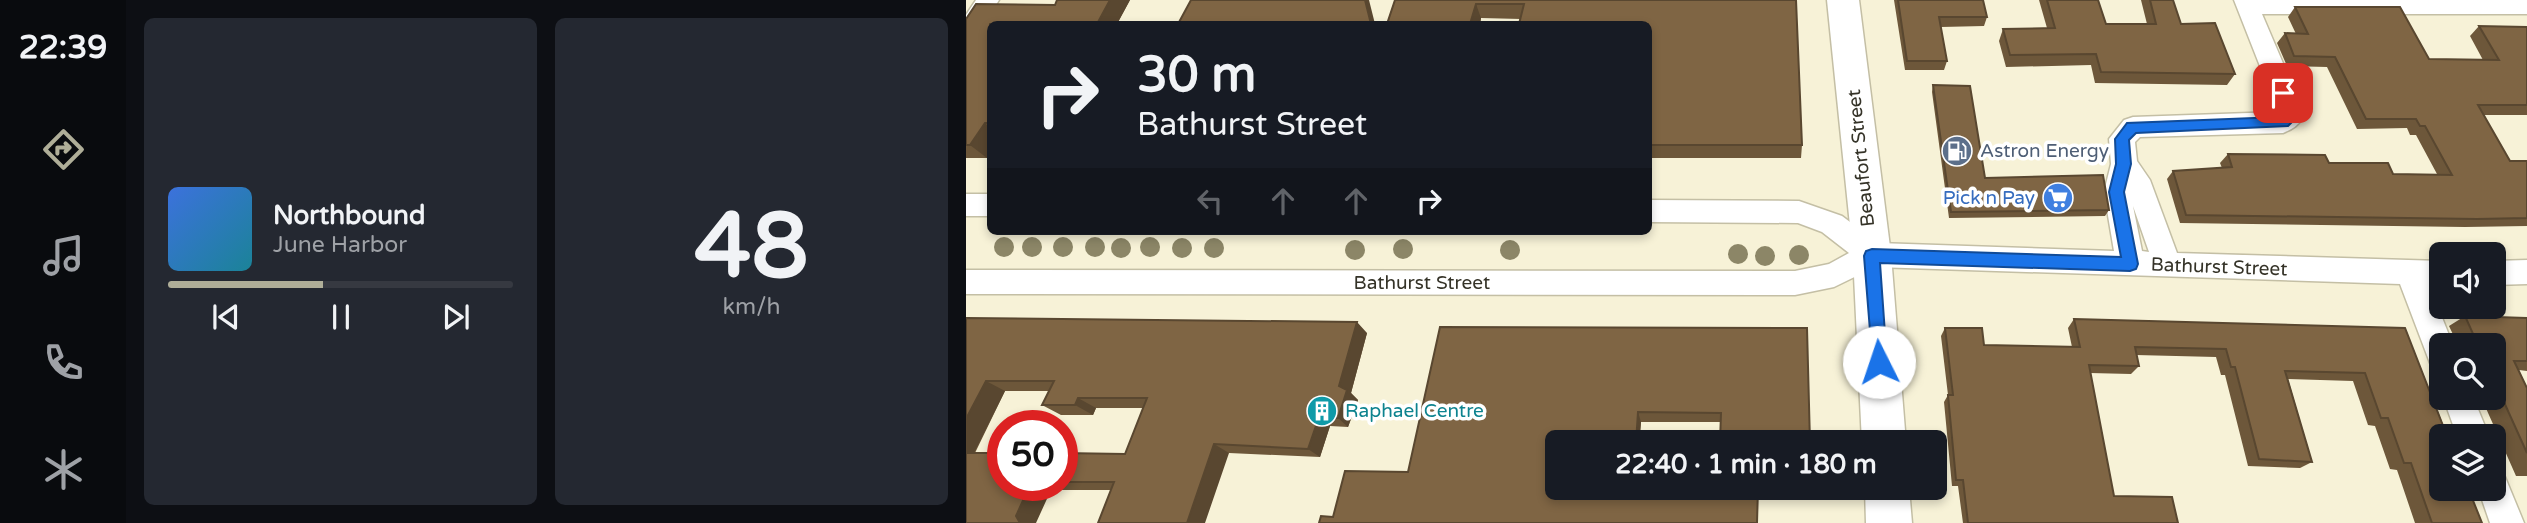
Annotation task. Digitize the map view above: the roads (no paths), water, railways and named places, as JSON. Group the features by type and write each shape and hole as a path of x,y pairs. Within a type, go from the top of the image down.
{"main road":[{"name":"Beaufort Street","path":"1843,0 1872,256 1883,430"},
{"path":"1888,500 1889,523"}],"street":[{"path":"966,34 988,0"},
{"path":"2130,264 2117,192 2123,164 2122,139 2133,127 2283,122 2292,115 2247,3 2527,6"},
{"path":"2123,164 2137,180 2168,265"},
{"path":"966,205 987,205"},
{"path":"1652,211 1798,212 1832,224 1872,256"},
{"name":"Bathurst Street","path":"966,282 1795,283 1834,275 1872,256 2429,273"},
{"path":"2506,273 2527,272"},
{"path":"2410,273 2433,333"},
{"path":"2499,501 2507,523"}],"place":[{"name":"Astron Energy","path":"1957,151"},
{"name":"Pick n Pay","path":"2058,198"},
{"name":"Raphael Centre","path":"1322,411"}]}
